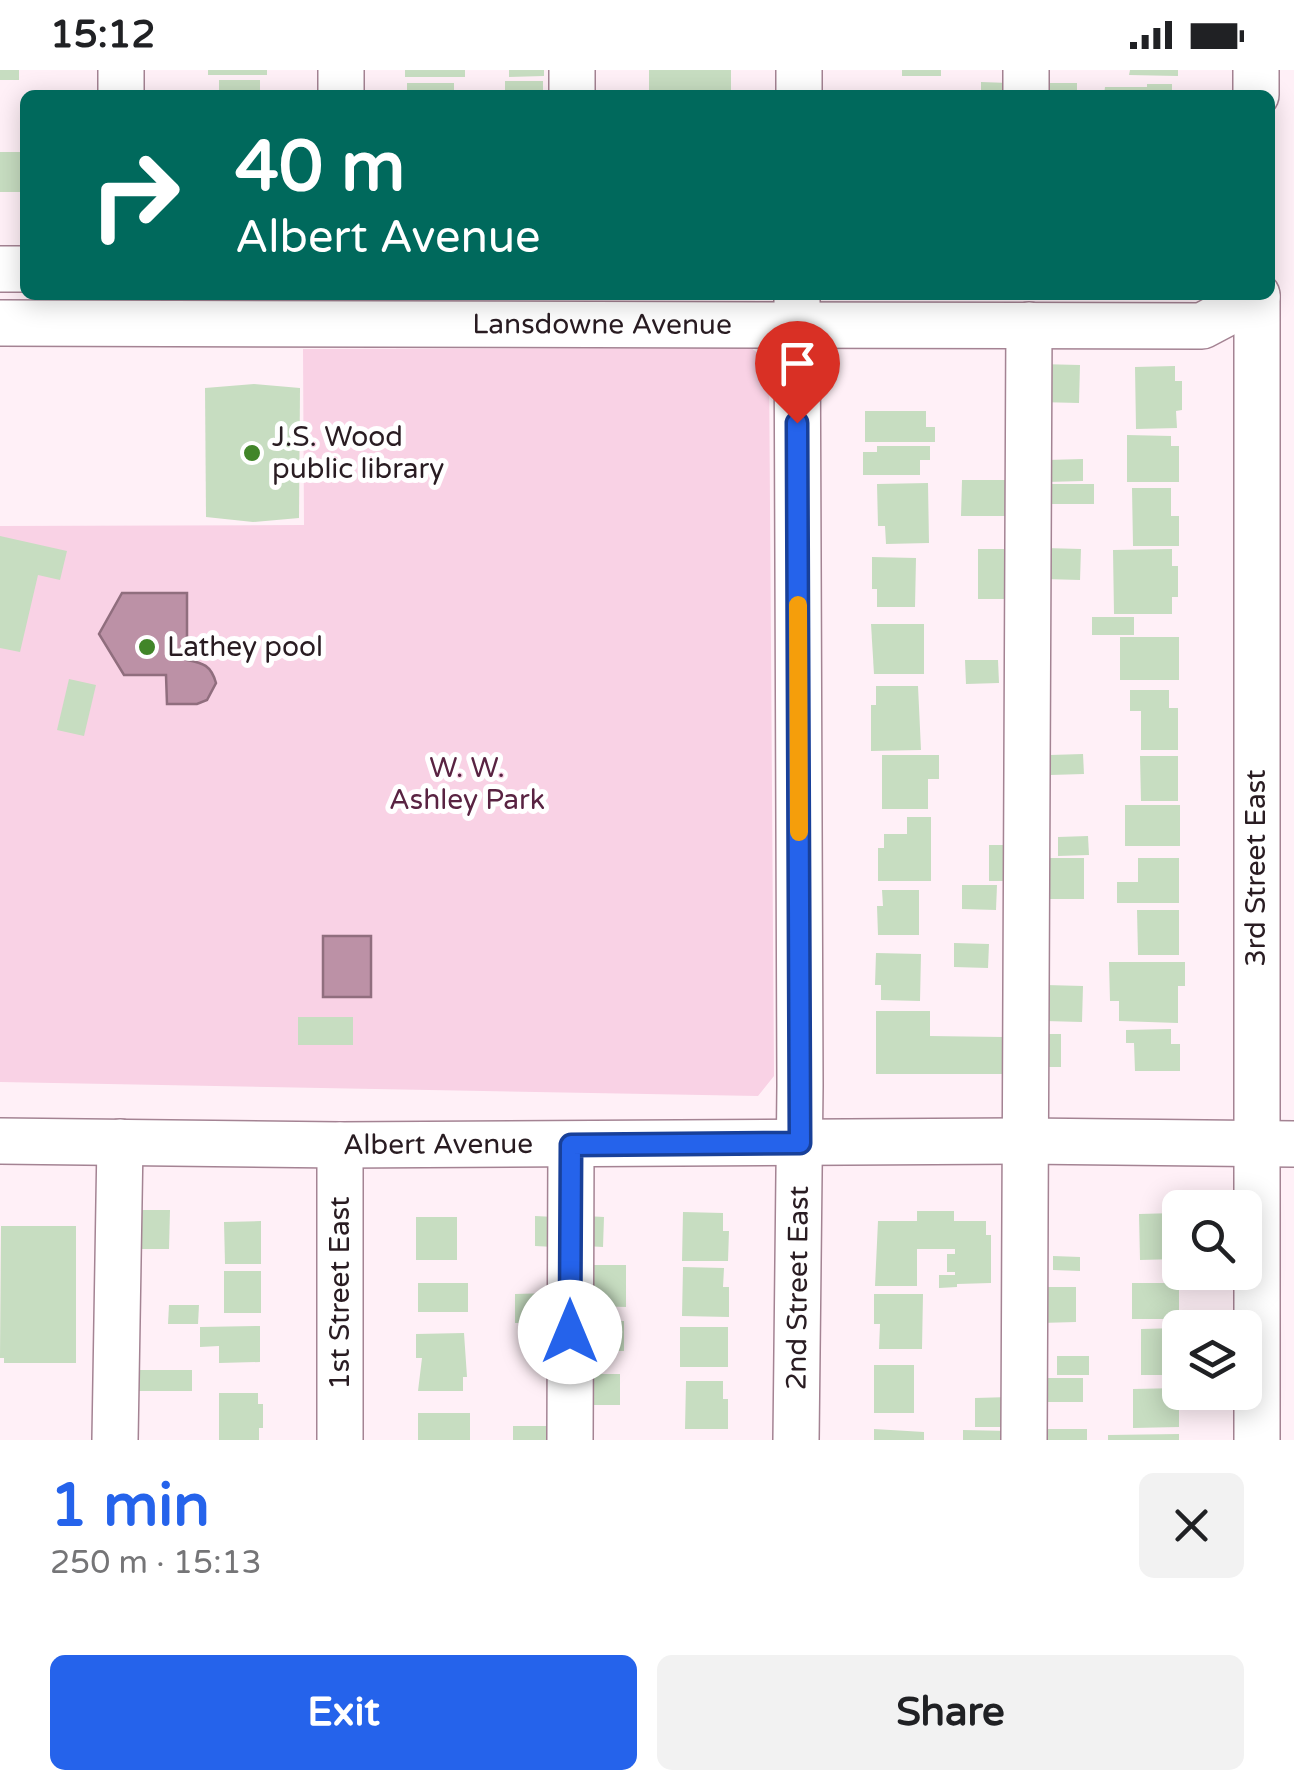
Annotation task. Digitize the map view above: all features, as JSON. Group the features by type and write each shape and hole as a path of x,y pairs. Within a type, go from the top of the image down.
{"street":[{"name":"Lansdowne Avenue","path":"0,323 340,310 797,310 1029,325 1202,326 1257,300"},
{"name":"3rd Street East","path":"1256,1440 1276,1144 1265,300"},
{"name":"2nd Street East","path":"796,1440 800,1143 797,310"},
{"path":"1024,1440 1029,325"},
{"name":"Albert Avenue","path":"0,1141 340,1145 1276,1144"},
{"path":"116,1440 120,1142"},
{"name":"1st Street East","path":"340,1145 340,1440"},
{"path":"570,1440 571,1145"}],"green space":[{"name":"W. W. Ashley Park","path":"751,348 769,361 774,1076 758,1096 0,1082 0,526 304,525 303,349"}],"shaded area":[{"name":"Lathey pool","path":"122,593 187,593 187,660 212,672 216,683 207,700 167,704 166,675 124,675 99,634"},
{"path":"323,936 371,936 371,997 323,997"}],"building":[{"path":"0,70 19,70 19,80 0,80"},
{"path":"208,70 267,70 267,75 208,75"},
{"path":"405,70 465,70 465,77 405,77"},
{"path":"509,70 544,70 544,76 509,77"},
{"path":"649,70 731,70 731,90 649,90"},
{"path":"902,70 941,70 941,76 902,76"},
{"path":"1130,70 1178,70 1178,76 1129,75"},
{"path":"219,80 260,80 260,90 219,90"},
{"path":"505,81 543,81 543,90 505,90"},
{"path":"981,82 1008,83 1008,90 981,90"},
{"path":"407,83 454,83 454,90 407,90"},
{"path":"1043,83 1077,83 1077,90 1043,90"},
{"path":"1172,84 1172,90 1105,90 1105,87"},
{"path":"0,152 20,152 20,192 0,192"},
{"path":"1039,364 1080,365 1079,403 1038,402"},
{"path":"1175,366 1175,381 1182,381 1182,410 1176,411 1177,428 1136,429 1135,367"},
{"name":"J.S. Wood public library","path":"254,384 300,388 299,518 253,522 206,517 205,388"},
{"path":"865,411 926,411 926,427 935,427 935,442 865,442"},
{"path":"1127,435 1171,436 1171,446 1179,446 1179,482 1127,482"},
{"path":"877,446 930,446 930,460 920,460 920,475 863,475 863,452 877,452"},
{"path":"1083,459 1083,481 1047,482 1047,460"},
{"path":"962,480 1009,480 1008,516 961,516"},
{"path":"928,483 929,543 886,544 885,526 878,526 877,484"},
{"path":"1047,484 1094,484 1094,504 1047,504"},
{"path":"1132,488 1171,488 1171,516 1179,516 1179,546 1133,546"},
{"path":"0,536 67,551 60,580 38,575 20,652 0,648"},
{"path":"1045,548 1081,549 1080,580 1045,579"},
{"path":"978,549 1012,549 1012,599 978,599"},
{"path":"1172,549 1172,566 1178,566 1178,597 1172,597 1172,614 1114,614 1113,550"},
{"path":"872,557 916,558 915,607 877,607 877,589 872,589"},
{"path":"1092,617 1134,617 1134,635 1092,635"},
{"path":"871,624 924,624 924,674 874,674"},
{"path":"1120,637 1179,637 1179,680 1120,680"},
{"path":"965,660 998,660 999,683 966,684"},
{"path":"69,679 96,685 84,736 57,730"},
{"path":"876,686 918,686 921,750 871,751 871,705 876,705"},
{"path":"1130,690 1169,690 1169,708 1178,708 1178,750 1141,750 1141,711 1130,711"},
{"path":"1083,754 1084,774 1050,775 1050,755"},
{"path":"882,755 939,755 939,779 928,779 928,809 882,809"},
{"path":"1140,756 1178,756 1178,801 1141,801"},
{"path":"1125,805 1180,805 1180,846 1125,846"},
{"path":"907,817 931,817 931,881 878,881 878,848 884,848 884,834 907,834"},
{"path":"1088,836 1089,855 1058,856 1058,837"},
{"path":"989,845 1011,845 1012,881 989,881"},
{"path":"1047,858 1084,858 1084,899 1047,899"},
{"path":"1138,858 1179,858 1179,903 1117,903 1117,882 1138,882"},
{"path":"962,885 997,885 996,910 962,909"},
{"path":"882,890 919,890 919,935 878,935 877,906 883,906"},
{"path":"1137,910 1179,910 1179,955 1138,955"},
{"path":"954,943 989,944 988,968 954,967"},
{"path":"876,953 921,954 920,1001 881,1000 881,985 875,985"},
{"path":"1109,962 1185,962 1185,986 1178,986 1178,1023 1119,1021 1119,1001 1110,1001"},
{"path":"1046,985 1083,986 1082,1022 1045,1021"},
{"path":"876,1011 930,1011 930,1036 1003,1037 1003,1074 876,1074"},
{"path":"298,1017 353,1017 353,1045 298,1045"},
{"path":"1171,1029 1171,1044 1180,1044 1180,1071 1135,1071 1134,1043 1126,1043 1126,1030"},
{"path":"1038,1034 1061,1034 1061,1067 1038,1067"},
{"path":"133,1210 170,1210 169,1249 133,1249"},
{"path":"917,1211 954,1211 954,1221 986,1221 986,1235 991,1235 991,1283 939,1288 939,1275 955,1275 947,1272 947,1254 955,1254 955,1249 917,1249 917,1286 875,1286 878,1221 917,1221"},
{"path":"683,1212 723,1213 723,1231 729,1231 728,1261 682,1261"},
{"path":"1162,1213 1162,1259 1140,1260 1139,1214"},
{"path":"535,1216 555,1217 554,1247 535,1246"},
{"path":"585,1216 604,1217 603,1247 585,1246"},
{"path":"416,1217 457,1217 457,1260 416,1260"},
{"path":"261,1221 261,1264 225,1264 224,1222"},
{"path":"1,1226 76,1226 76,1363 4,1363 4,1358 0,1358"},
{"path":"1053,1256 1080,1257 1080,1271 1053,1270"},
{"path":"591,1265 626,1265 626,1307 591,1306"},
{"path":"683,1267 724,1268 723,1287 729,1287 729,1317 682,1316"},
{"path":"224,1271 261,1271 261,1313 224,1313"},
{"path":"418,1283 468,1283 468,1312 418,1312"},
{"path":"1132,1283 1162,1283 1162,1290 1179,1290 1179,1310 1162,1310 1162,1319 1132,1319"},
{"path":"1040,1287 1076,1287 1076,1322 1040,1323"},
{"path":"552,1293 552,1323 515,1323 515,1294"},
{"path":"874,1294 923,1294 922,1349 879,1349 880,1324 874,1324"},
{"path":"169,1305 199,1305 198,1324 168,1324"},
{"path":"589,1321 624,1321 624,1351 589,1351"},
{"path":"260,1326 260,1362 219,1363 219,1346 200,1347 200,1327"},
{"path":"680,1327 728,1327 728,1367 680,1367"},
{"path":"1162,1328 1162,1375 1141,1375 1141,1329"},
{"path":"464,1333 467,1377 463,1377 463,1391 418,1391 422,1358 416,1358 416,1334"},
{"path":"1057,1356 1089,1356 1089,1375 1057,1375"},
{"path":"874,1365 914,1365 914,1413 874,1413"},
{"path":"139,1370 192,1370 192,1391 139,1391"},
{"path":"588,1374 620,1374 620,1405 588,1405"},
{"path":"1046,1378 1083,1378 1083,1402 1046,1402"},
{"path":"686,1381 723,1381 723,1399 728,1399 728,1429 685,1429"},
{"path":"1162,1388 1162,1410 1179,1410 1179,1427 1133,1428 1133,1389"},
{"path":"219,1393 258,1393 258,1404 263,1404 259,1440 219,1440"},
{"path":"1010,1397 1010,1427 975,1427 975,1398"},
{"path":"418,1413 470,1413 470,1440 418,1440"},
{"path":"513,1426 548,1426 548,1440 513,1440"},
{"path":"874,1429 924,1432 924,1440 874,1440"},
{"path":"1040,1429 1087,1429 1087,1440 1040,1440"},
{"path":"963,1430 1008,1431 1008,1440 963,1440"},
{"path":"1179,1434 1179,1440 1108,1440 1108,1435"}],"slow traffic":[{"path":"798,605 799,832"}],"place":[{"name":"J.S. Wood public library","path":"252,453"},
{"name":"Lathey pool","path":"147,647"}],"route":[{"path":"570,1332 571,1145 800,1143 797,423"}]}
